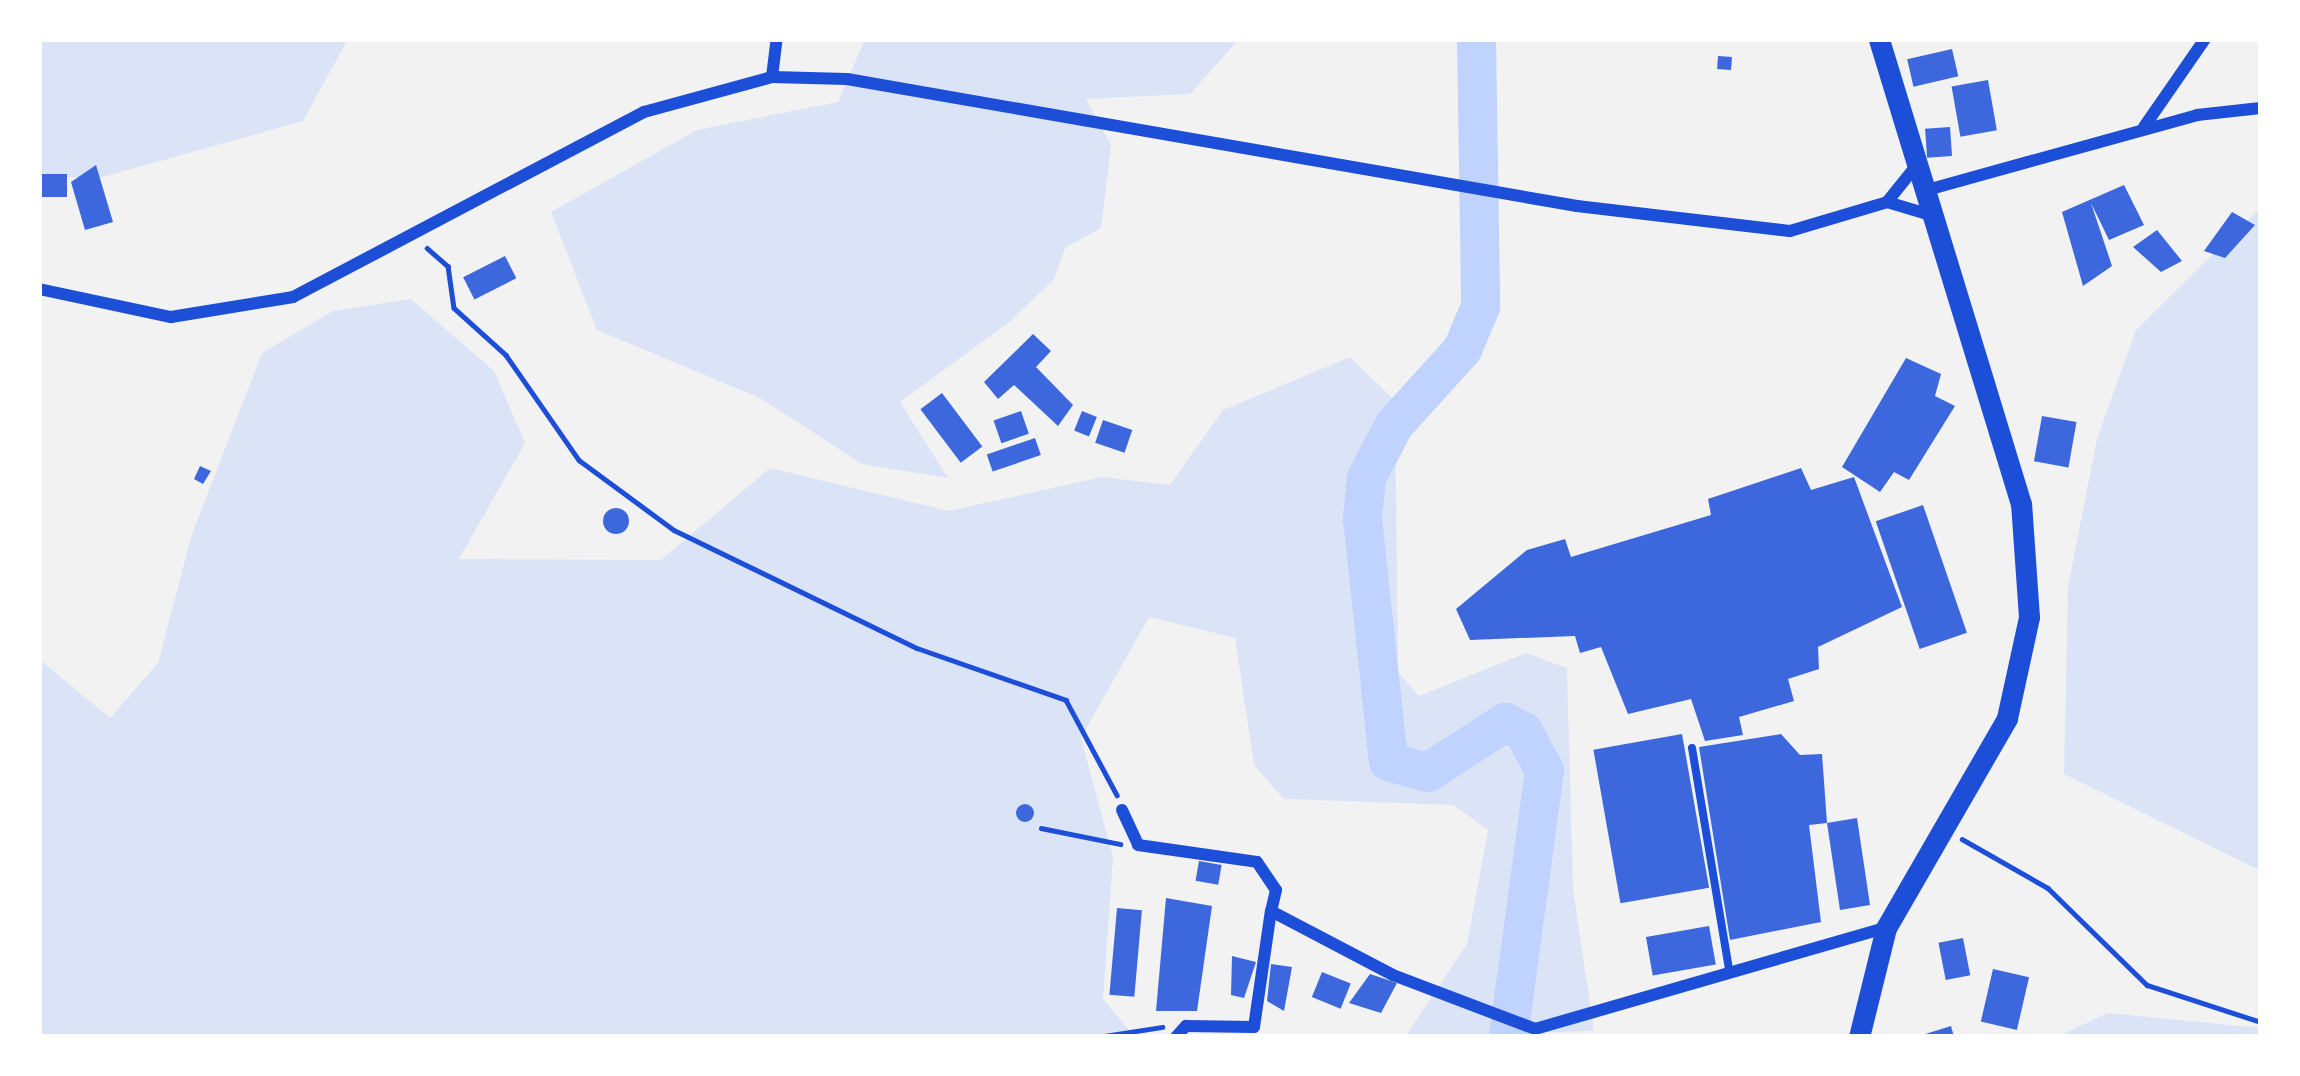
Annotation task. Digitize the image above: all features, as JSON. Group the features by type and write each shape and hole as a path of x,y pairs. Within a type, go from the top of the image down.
{"main road":[{"path":"1859,1037 1886,928 2007,718 2030,564 1927,190 1879,39"}],"street":[{"path":"772,76 777,39"},
{"path":"2143,128 2205,39"},
{"path":"39,290 82,306 221,316 293,297 644,112 772,76 847,79 1577,206 1790,231 1886,202 1934,216"},
{"path":"1927,190 2143,128 2261,108"},
{"path":"1886,202 1918,163"},
{"path":"1122,810 1138,845 1257,862 1276,890 1254,1027 1181,1032"},
{"path":"1271,911 1393,975 1535,1029 1886,928"}],"lane":[{"path":"1692,748 1730,976"}],"path":[{"path":"414,236 448,266 454,308 506,355 579,460 674,530 917,648 1066,700 1089,724 1122,810"},
{"path":"1945,825 1986,862 2048,889 2147,985 2261,1022"},
{"path":"1041,828 1115,843"},
{"path":"1098,1037 1181,1032"}],"shaded area":[{"path":"39,39 348,39 303,121 99,178 39,176"},
{"path":"865,39 1239,39 1190,94 1086,99 1111,145 1101,228 1065,248 1054,279 1012,320 900,402 948,478 862,464 760,398 597,330 551,212 697,130 838,102"},
{"path":"2261,207 2261,871 2064,774 2068,586 2097,439 2136,330"},
{"path":"411,299 494,371 525,443 459,559 661,560 770,468 949,511 1102,477 1170,485 1223,410 1350,357 1395,401 1398,672 1419,696 1526,653 1567,668 1573,889 1594,1031 1405,1037 1467,944 1488,830 1453,805 1284,799 1254,765 1235,638 1149,617 1081,738 1113,857 1103,999 1135,1037 39,1037 39,659 110,718 158,663 192,534 262,353 333,311"},
{"path":"2108,1013 2261,1028 2261,1037 2056,1037"}],"building":[{"path":"1952,49 1958,76 1913,87 1907,59"},
{"path":"1718,56 1732,57 1731,70 1717,69"},
{"path":"1988,80 1997,130 1960,137 1952,86"},
{"path":"1950,127 1952,156 1927,158 1925,129"},
{"path":"96,165 113,222 85,230 71,182"},
{"path":"39,174 67,174 67,197 39,197"},
{"path":"2124,185 2144,225 2109,240 2091,203 2112,266 2083,286 2062,212"},
{"path":"2232,212 2255,225 2225,258 2204,251"},
{"path":"2157,230 2182,261 2161,272 2133,247"},
{"path":"505,256 516,278 474,300 463,277"},
{"path":"1033,334 1051,351 1036,367 1073,405 1058,426 1014,385 998,399 984,382"},
{"path":"1906,358 1941,374 1935,396 1955,406 1909,480 1894,472 1880,492 1842,467"},
{"path":"942,393 982,447 961,463 920,409"},
{"path":"1021,411 1029,434 1001,443 994,420"},
{"path":"1082,411 1097,417 1089,436 1074,430"},
{"path":"2042,416 2076,422 2068,467 2034,461"},
{"path":"1103,420 1132,430 1124,453 1095,443"},
{"path":"1035,438 1041,455 993,472 987,455"},
{"path":"200,466 211,471 203,484 194,479"},
{"path":"1801,468 1811,490 1854,477 1902,607 1818,647 1819,669 1788,679 1794,701 1739,717 1743,735 1705,741 1691,699 1628,714 1601,647 1580,653 1575,636 1470,640 1456,609 1527,550 1565,539 1571,557 1711,515 1708,499"},
{"path":"1923,505 1967,633 1920,649 1876,521"},
{"path":"616,508 629,521 616,534 603,521"},
{"path":"1682,734 1709,888 1620,903 1593,750"},
{"path":"1781,734 1800,755 1822,754 1827,823 1809,825 1821,922 1730,940 1699,747"},
{"path":"1025,804 1034,813 1025,822 1016,813"},
{"path":"1857,818 1870,905 1840,910 1827,823"},
{"path":"1199,861 1222,865 1218,885 1196,881"},
{"path":"1166,898 1212,906 1197,1011 1156,1011"},
{"path":"1117,908 1142,910 1134,997 1109,995"},
{"path":"1709,926 1716,964 1653,976 1646,937"},
{"path":"1963,938 1970,975 1946,980 1938,943"},
{"path":"1232,956 1256,962 1244,998 1231,995"},
{"path":"1271,964 1292,967 1284,1011 1267,1001"},
{"path":"1993,969 2029,977 2017,1030 1981,1022"},
{"path":"1322,972 1351,984 1341,1009 1312,997"},
{"path":"1370,974 1397,983 1381,1013 1349,1003"},
{"path":"1951,1026 1954,1037 1919,1036"}],"waterway":[{"path":"1476,39 1480,306 1462,349 1394,424 1366,477 1362,518 1388,761 1427,772 1505,722 1523,731 1544,770 1508,1037"}]}
